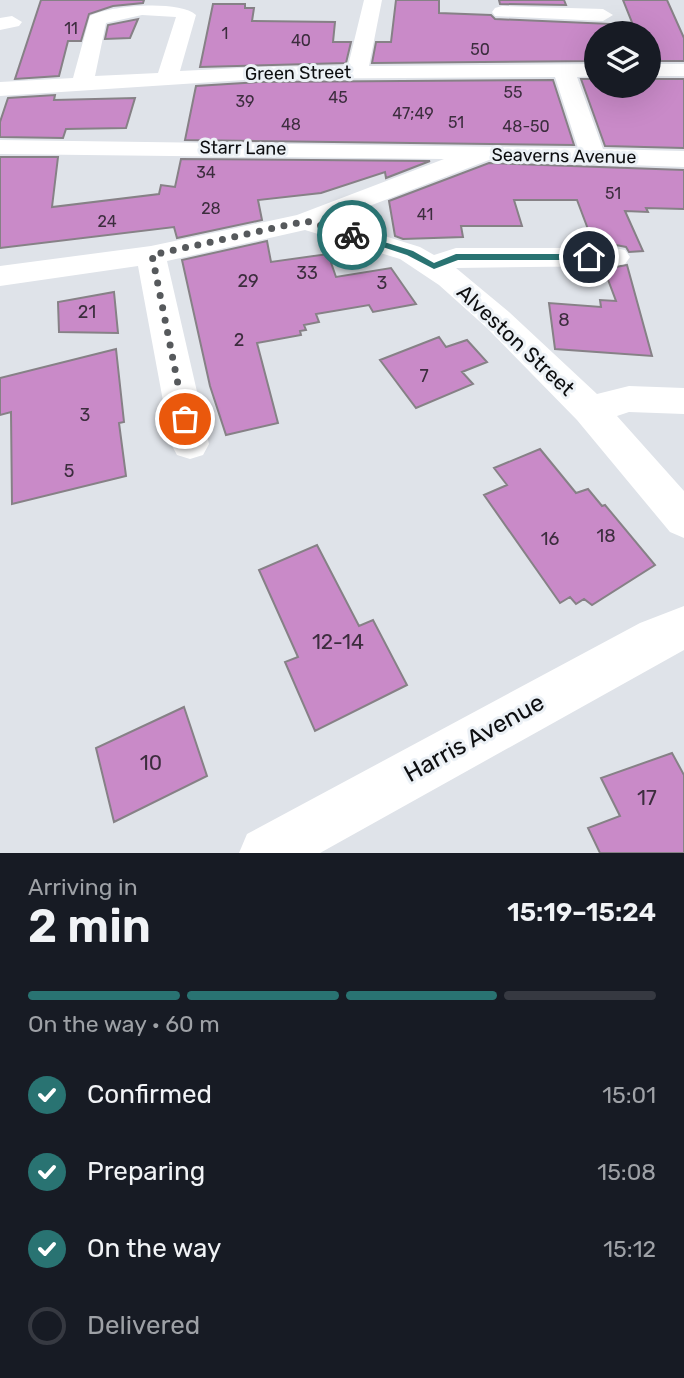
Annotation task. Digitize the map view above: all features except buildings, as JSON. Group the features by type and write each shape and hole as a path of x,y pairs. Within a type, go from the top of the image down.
{"street":[{"path":"357,72 373,0"},
{"path":"83,83 97,20 100,17 169,8 179,9 186,15 168,77"},
{"path":"502,12 604,16"},
{"path":"661,70 684,69"},
{"name":"Green Street","path":"0,89 168,77 584,70"},
{"path":"564,71 593,156"},
{"name":"Starr Lane","path":"0,147 486,152"},
{"name":"Seaverns Avenue","path":"0,276 152,255 306,221 486,152 684,159"},
{"name":"Alveston Street","path":"306,221 402,250 434,266 498,320 590,410 684,520"},
{"path":"152,255 190,444"},
{"path":"434,266 456,257 615,257"},
{"path":"590,410 629,399 684,401"},
{"name":"Harris Avenue","path":"266,853 656,639 684,628"}],"way so far":[{"path":"185,419 152,255 306,221 352,235"}],"route":[{"path":"352,235 410,253 434,266 456,257 589,257"}]}
